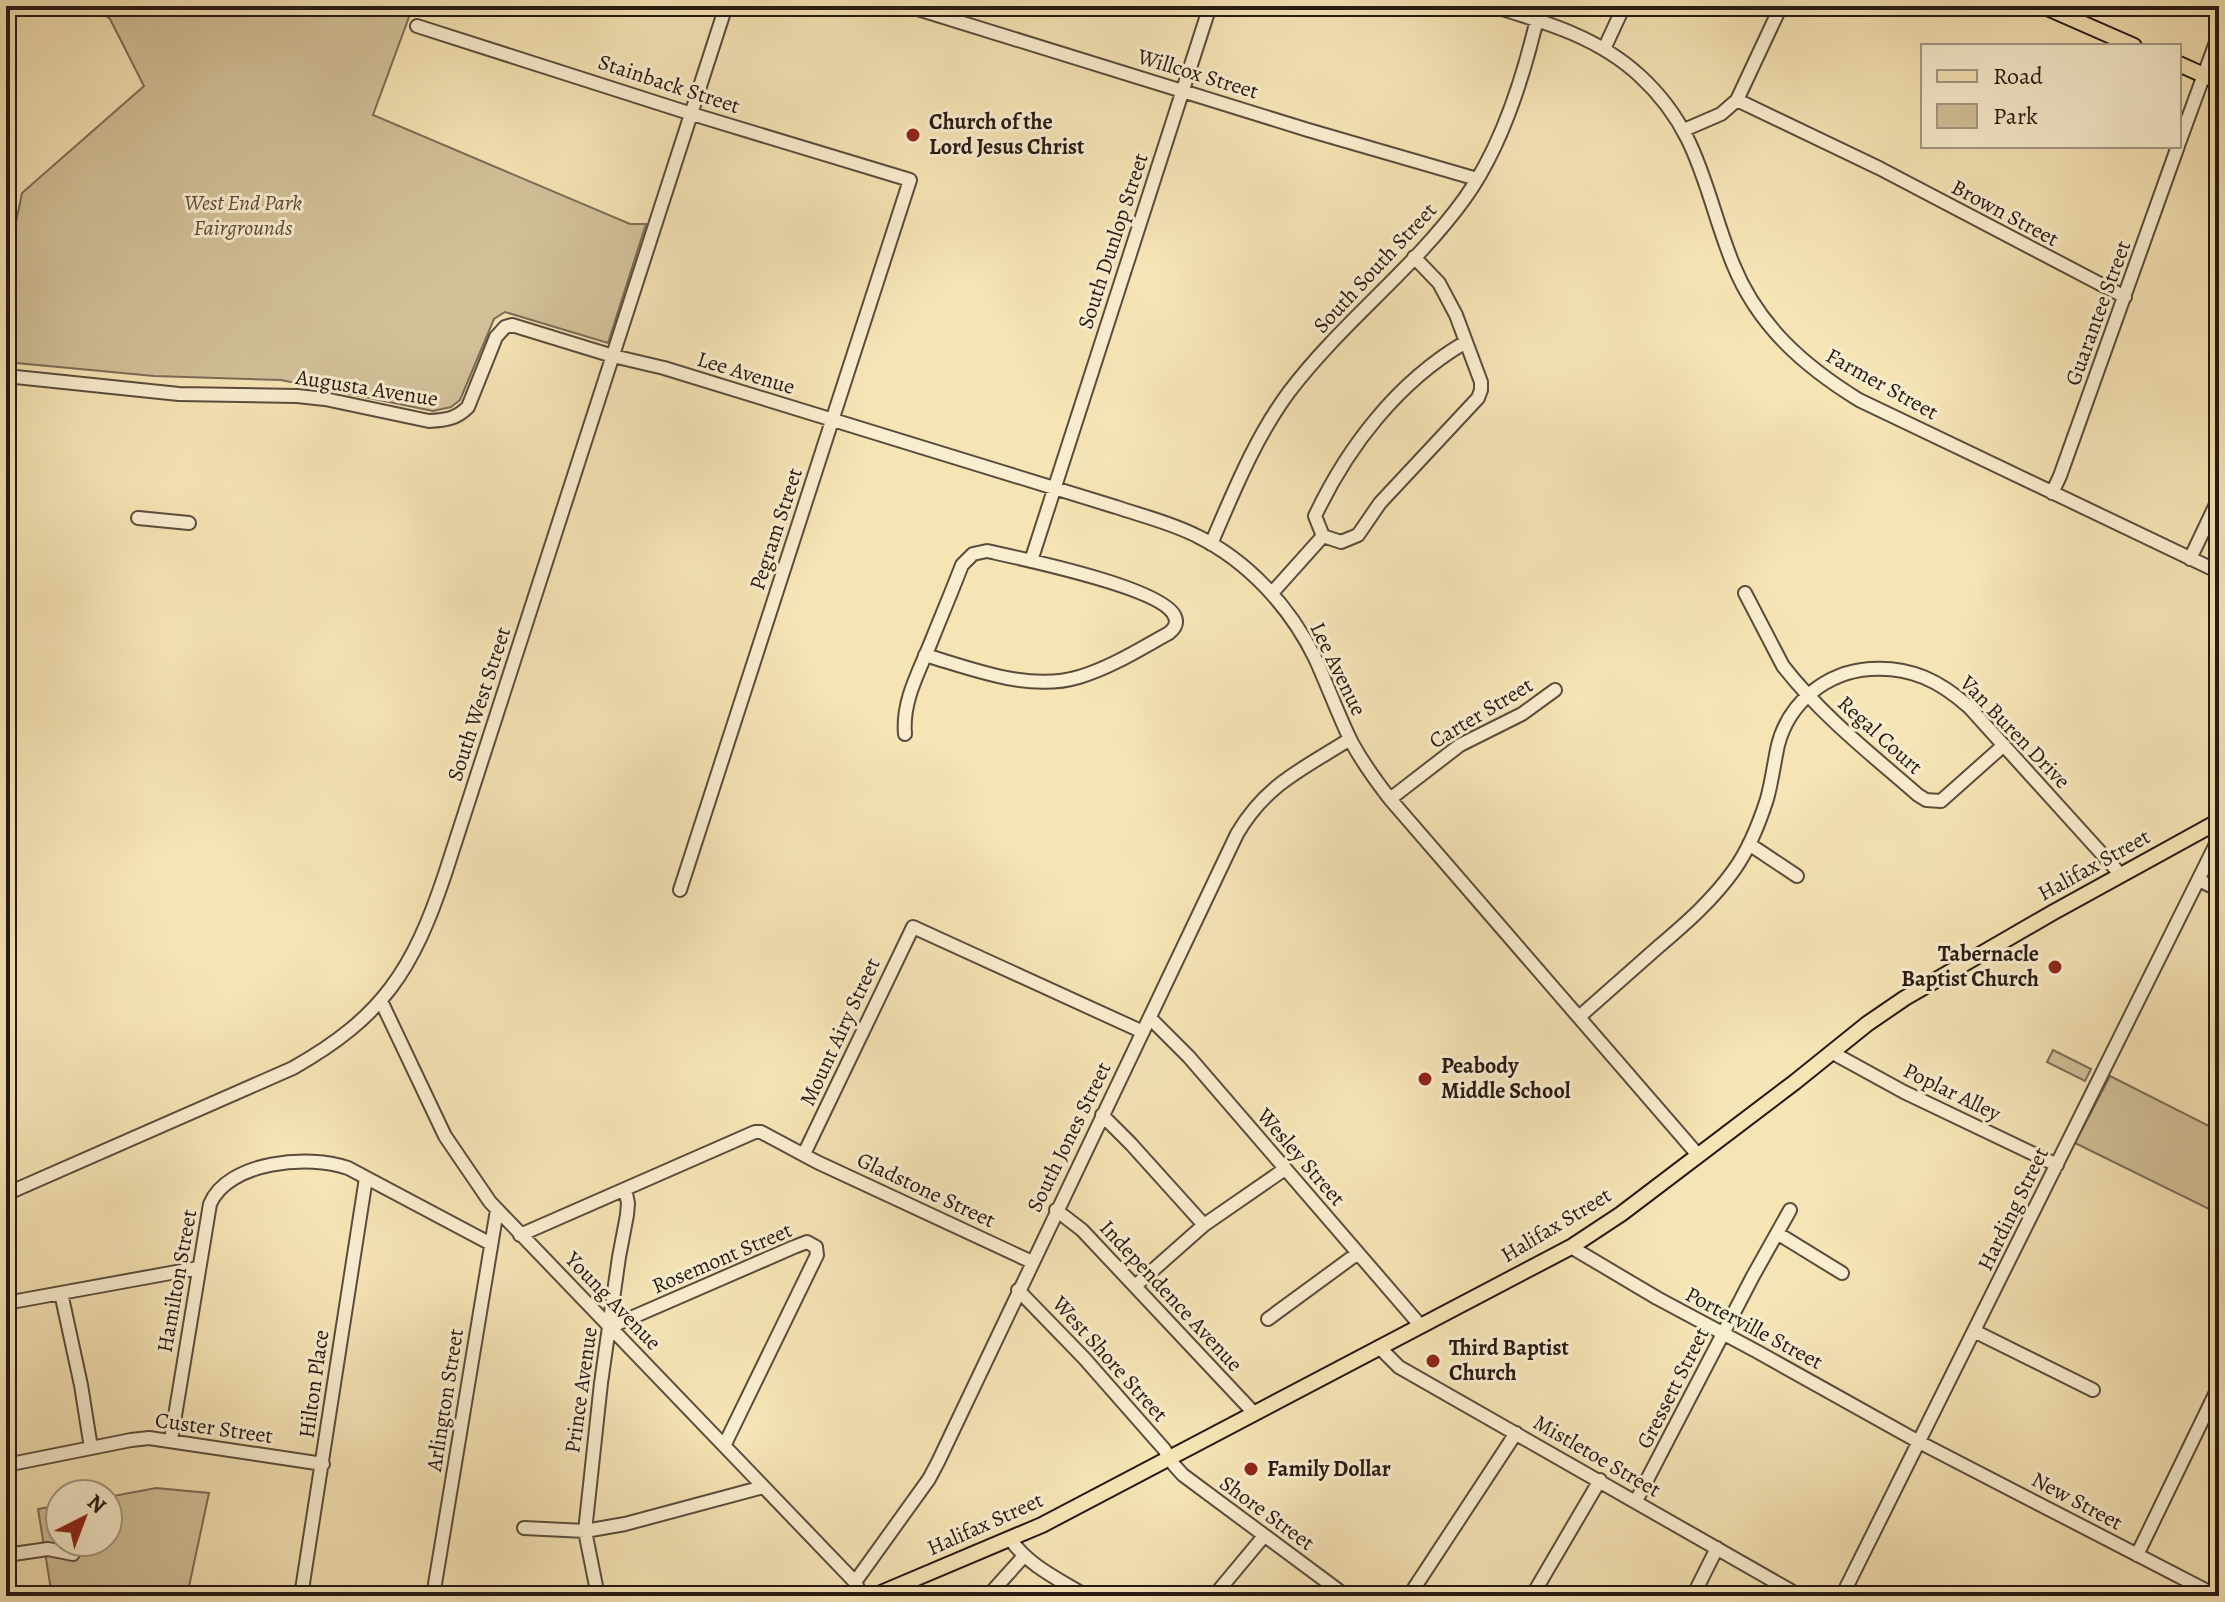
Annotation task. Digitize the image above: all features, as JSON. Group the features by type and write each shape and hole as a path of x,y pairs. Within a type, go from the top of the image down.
{"main road":[{"path":"2043,6 2129,44"},
{"path":"2181,65 2219,82"},
{"name":"Halifax Street","path":"874,1596 1042,1525 1571,1247 1621,1214 1867,1024 1921,988 2219,821"}],"street":[{"name":"South West Street","path":"6,1194 293,1068 344,1037 381,1001 407,965 430,920 726,6"},
{"name":"Willcox Street","path":"908,6 1477,179"},
{"name":"South Dunlop Street","path":"1031,561 1210,6"},
{"name":"Farmer Street","path":"1492,6 1559,27 1604,49 1647,83 1668,106 1696,154 1742,282 1770,325 1813,370 1859,400 2219,572"},
{"name":"South South Street","path":"1211,544 1250,457 1287,395 1332,342 1451,217 1477,179 1511,105 1540,6"},
{"path":"1604,49 1624,6"},
{"path":"1684,130 1721,114 1737,100 1781,6"},
{"name":"Stainback Street","path":"417,26 910,180"},
{"name":"Guarantee Street","path":"2181,137 2219,34"},
{"name":"Brown Street","path":"1737,100 1879,168 2125,297"},
{"name":"Guarantee Street","path":"2052,493 2177,148"},
{"name":"Pegram Street","path":"680,890 910,180"},
{"path":"1414,257 1439,283 1456,315 1481,382 1481,390 1478,398 1380,503 1358,535 1341,542 1323,536 1315,516 1358,440 1409,383 1443,355 1464,343"},
{"name":"Augusta Avenue","path":"6,376 179,394 297,396 429,421 453,418 468,407 496,337 505,327 522,327 613,356"},
{"name":"Lee Avenue","path":"613,356 664,368 1175,526 1211,544 1241,565 1272,593 1301,632 1350,739 1390,799 1698,1155"},
{"path":"2190,559 2219,498"},
{"path":"138,518 189,523"},
{"path":"1272,593 1323,536"},
{"path":"905,734 908,697 925,655 962,565 973,554 987,551 1119,585 1152,599 1175,617 1174,628 1169,633 1076,678 1044,682 1015,678 925,655"},
{"name":"Regal Court","path":"1745,593 1783,666 1808,695 1836,724 1926,800 1936,802 1944,799 2004,745"},
{"name":"Van Buren Drive","path":"1579,1017 1706,904 1737,866 1767,797 1782,732 1808,695 1845,673 1874,669 1913,672 1956,694 2121,875"},
{"name":"Carter Street","path":"1390,799 1460,745 1522,714 1555,690"},
{"name":"South Jones Street","path":"855,1582 930,1476 1245,820 1282,781 1350,739"},
{"name":"Harding Street","path":"1842,1596 2219,838"},
{"path":"1749,844 1797,876"},
{"path":"2199,880 2219,890"},
{"name":"Mount Airy Street","path":"804,1154 913,927 1143,1032"},
{"name":"Young Avenue","path":"381,1001 445,1136 478,1187 520,1235 855,1582 862,1596"},
{"name":"Wesley Street","path":"1150,1018 1189,1057 1420,1325"},
{"name":"Poplar Alley","path":"1831,1052 2057,1165"},
{"path":"1102,1115 1204,1225"},
{"path":"520,1235 755,1132 761,1132 804,1154"},
{"name":"Gladstone Street","path":"804,1154 1032,1262"},
{"name":"Hamilton Street","path":"171,1440 210,1204 213,1195 237,1176 306,1160 334,1163 491,1244"},
{"path":"1135,1286 1204,1225 1285,1169"},
{"name":"Hilton Place","path":"301,1596 366,1178"},
{"name":"Prince Avenue","path":"598,1596 585,1531 593,1446 627,1215 625,1189"},
{"name":"Arlington Street","path":"433,1596 497,1210"},
{"name":"Independence Avenue","path":"1056,1210 1082,1230 1254,1413"},
{"name":"Gressett Street","path":"1636,1501 1790,1210"},
{"path":"1777,1233 1842,1273"},
{"name":"Rosemont Street","path":"610,1327 807,1242 813,1243 817,1251 805,1279 724,1446"},
{"name":"Porterville Street","path":"1571,1247 1919,1442"},
{"path":"1268,1319 1358,1253"},
{"path":"6,1303 198,1268"},
{"name":"West Shore Street","path":"1018,1290 1084,1358 1169,1457"},
{"path":"61,1293 91,1448"},
{"path":"1974,1331 2093,1390"},
{"name":"Mistletoe Street","path":"1379,1347 1399,1367 1800,1596"},
{"path":"2137,1555 2219,1386"},
{"path":"1409,1596 1516,1433"},
{"name":"Custer Street","path":"6,1465 149,1438 323,1464"},
{"name":"New Street","path":"1919,1442 2217,1596"},
{"name":"Shore Street","path":"1169,1457 1183,1475 1346,1596"},
{"path":"1532,1596 1600,1480"},
{"path":"524,1528 585,1531 625,1524 763,1487"},
{"path":"1214,1596 1264,1536"},
{"path":"1010,1539 1036,1566 1086,1596"},
{"path":"1693,1596 1717,1548"},
{"path":"6,1555 44,1550"},
{"path":"988,1596 1024,1556"}],"green space":[{"name":"West End Park Fairgrounds","path":"94,6 413,6 373,115 630,224 646,224 608,343 505,312 494,319 460,400 451,407 433,411 281,380 154,376 6,362 6,270 22,193 144,86 110,19"},
{"path":"2053,1050 2091,1069 2085,1081 2047,1062"},
{"path":"2110,1076 2219,1131 2219,1214 2075,1143"},
{"path":"156,1488 209,1493 187,1596 52,1596 46,1558 124,1558 124,1494"},
{"path":"44,1508 44,1546 38,1509"}],"place":[{"name":"Church of the Lord Jesus Christ","path":"913,135"},
{"name":"Tabernacle Baptist Church","path":"2055,967"},
{"name":"Peabody Middle School","path":"1425,1079"},
{"name":"Third Baptist Church","path":"1433,1361"},
{"name":"Family Dollar","path":"1251,1469"}]}
